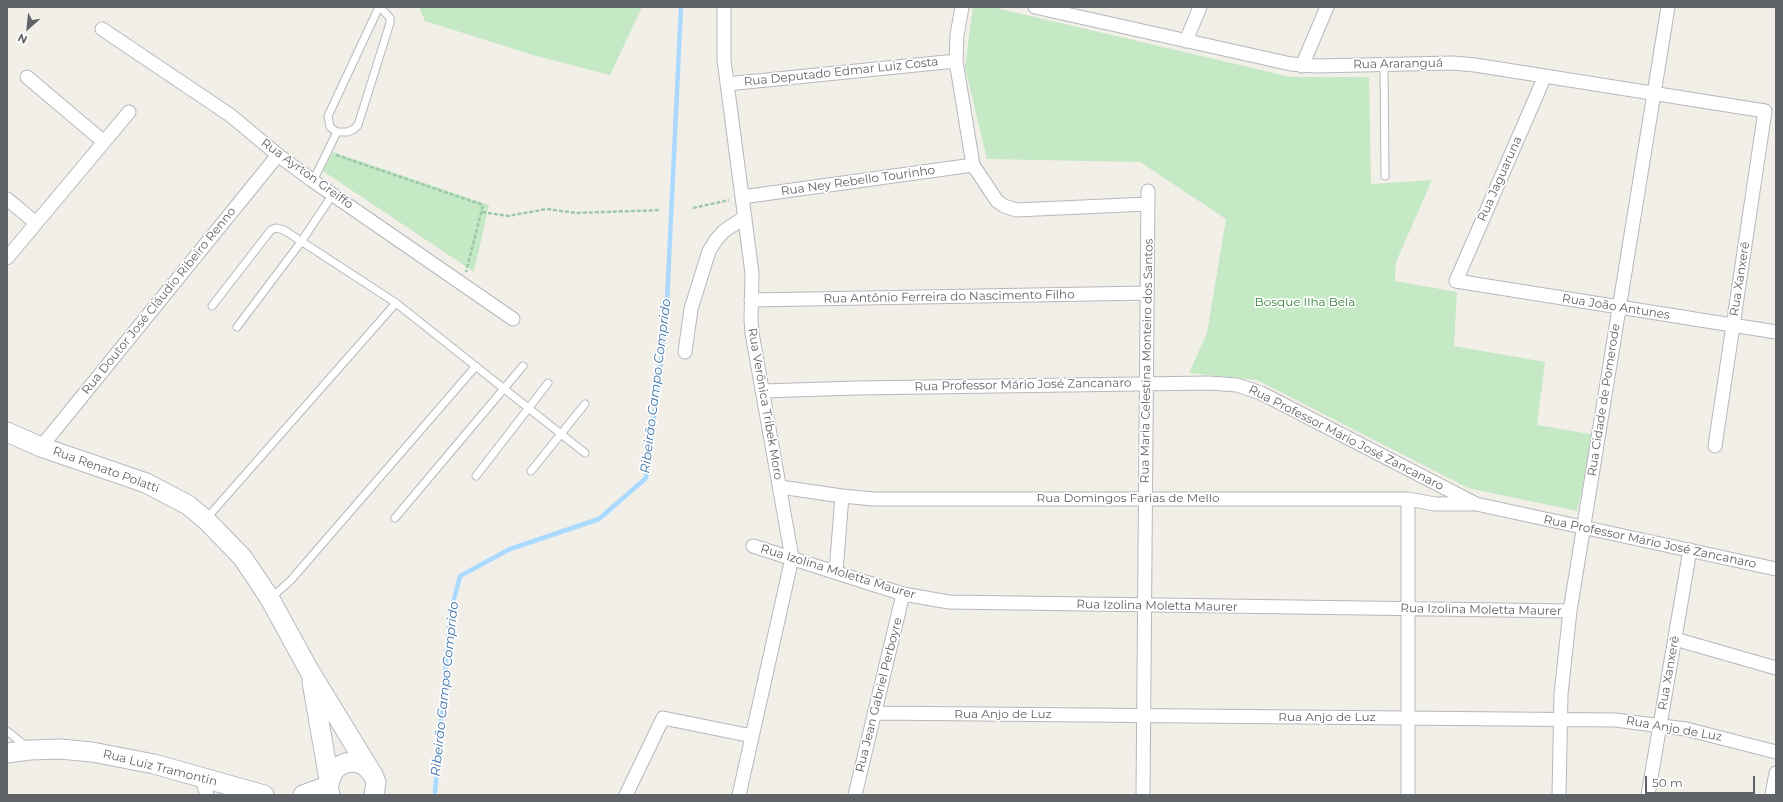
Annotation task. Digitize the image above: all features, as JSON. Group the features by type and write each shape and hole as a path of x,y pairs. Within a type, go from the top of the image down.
{"main road":[{"name":"Rua Renato Polatti","path":"7,432 41,447 146,483 188,505 206,520 242,557 270,599 310,672 377,787"},
{"name":"Rua Renato Polatti","path":"310,672 329,787"},
{"name":"Rua Luiz Tramontin","path":"7,753 30,750 92,752 154,764 264,795"},
{"path":"304,795 329,787 336,769 346,763 362,764 368,769 377,787"}],"street":[{"name":"Rua Verônica Tribek Moro","path":"724,7 723,36 727,84 752,272 752,333 792,558 739,795"},
{"path":"962,7 957,35 956,61 974,165"},
{"name":"Rua Araranguá","path":"1034,7 1079,12 1186,41 1302,66 1466,64 1765,111"},
{"path":"1186,41 1200,7"},
{"path":"1302,66 1327,7"},
{"name":"Rua Cidade de Pomerode","path":"1559,795 1560,719 1563,672 1570,611 1668,7"},
{"name":"Rua Ayrton Greiffo","path":"102,29 230,115 278,155 313,181 513,318"},
{"name":"Rua Deputado Edmar Luiz Costa","path":"727,84 956,61"},
{"name":"Rua Jaguaruna","path":"1456,281 1545,76"},
{"path":"27,77 104,142"},
{"name":"Rua Xanxerê","path":"1715,446 1765,111"},
{"path":"7,258 129,112"},
{"name":"Rua Doutor José Cláudio Ribeiro Renno","path":"41,447 278,155"},
{"name":"Rua Ney Rebello Tourinho","path":"742,197 974,165"},
{"name":"Rua Maria Celestina Monteiro dos Santos","path":"974,165 997,201 1010,209 1148,197 1143,795"},
{"path":"7,199 36,223"},
{"path":"685,352 691,309 709,251 724,231 745,217"},
{"name":"Rua João Antunes","path":"1456,281 1776,332"},
{"name":"Rua Antônio Ferreira do Nascimento Filho","path":"751,300 1147,293"},
{"name":"Rua Professor Mário José Zancanaro","path":"762,391 856,388 1223,383 1249,389 1476,504 1776,569"},
{"name":"Rua Domingos Farias de Mello","path":"780,487 842,496 874,498 1408,499 1435,504 1476,504"},
{"path":"836,572 842,496"},
{"path":"1408,499 1408,795"},
{"name":"Rua Izolina Moletta Maurer","path":"753,546 903,594 926,599 972,603 1570,611"},
{"name":"Rua Xanxerê","path":"1648,795 1690,550"},
{"name":"Rua Jean Gabriel Perboyre","path":"855,795 903,594"},
{"path":"1675,639 1776,668"},
{"name":"Rua Anjo de Luz","path":"874,713 1615,720 1660,724 1709,734 1776,752"},
{"path":"626,795 663,718 752,736"},
{"path":"1772,795 1776,773"},
{"path":"201,777 207,795"}],"lane":[{"path":"379,7 390,18 390,23 358,125 348,132 338,132 330,127 328,116 379,7"},
{"path":"1384,64 1385,176"},
{"path":"313,181 338,132"},
{"path":"237,327 301,242 333,194"},
{"path":"212,306 271,230 276,228 284,230 396,303 586,453"},
{"path":"206,520 396,303"},
{"path":"270,599 291,580 476,366"},
{"path":"395,518 523,366"},
{"path":"476,476 548,383"},
{"path":"531,471 585,404"},
{"path":"7,731 30,750"}],"path":[{"path":"328,152 483,205 463,284"},
{"path":"693,208 742,197"},
{"path":"482,212 508,216 547,209 576,213 661,210"}],"green space":[{"path":"419,7 642,7 610,75 533,55 425,21"},
{"name":"Bosque Ilha Bela","path":"973,7 992,7 1291,77 1369,77 1371,184 1432,180 1396,262 1395,281 1457,292 1454,346 1545,362 1537,425 1595,435 1577,511 1468,488 1257,380 1189,373 1207,333 1226,219 1140,162 987,159 965,67"},
{"path":"333,152 489,205 474,272 323,171"}],"waterway":[{"name":"Ribeirão Campo Comprido","path":"435,792 450,615 460,576 510,549 599,519 646,478 666,323 681,7"}]}
